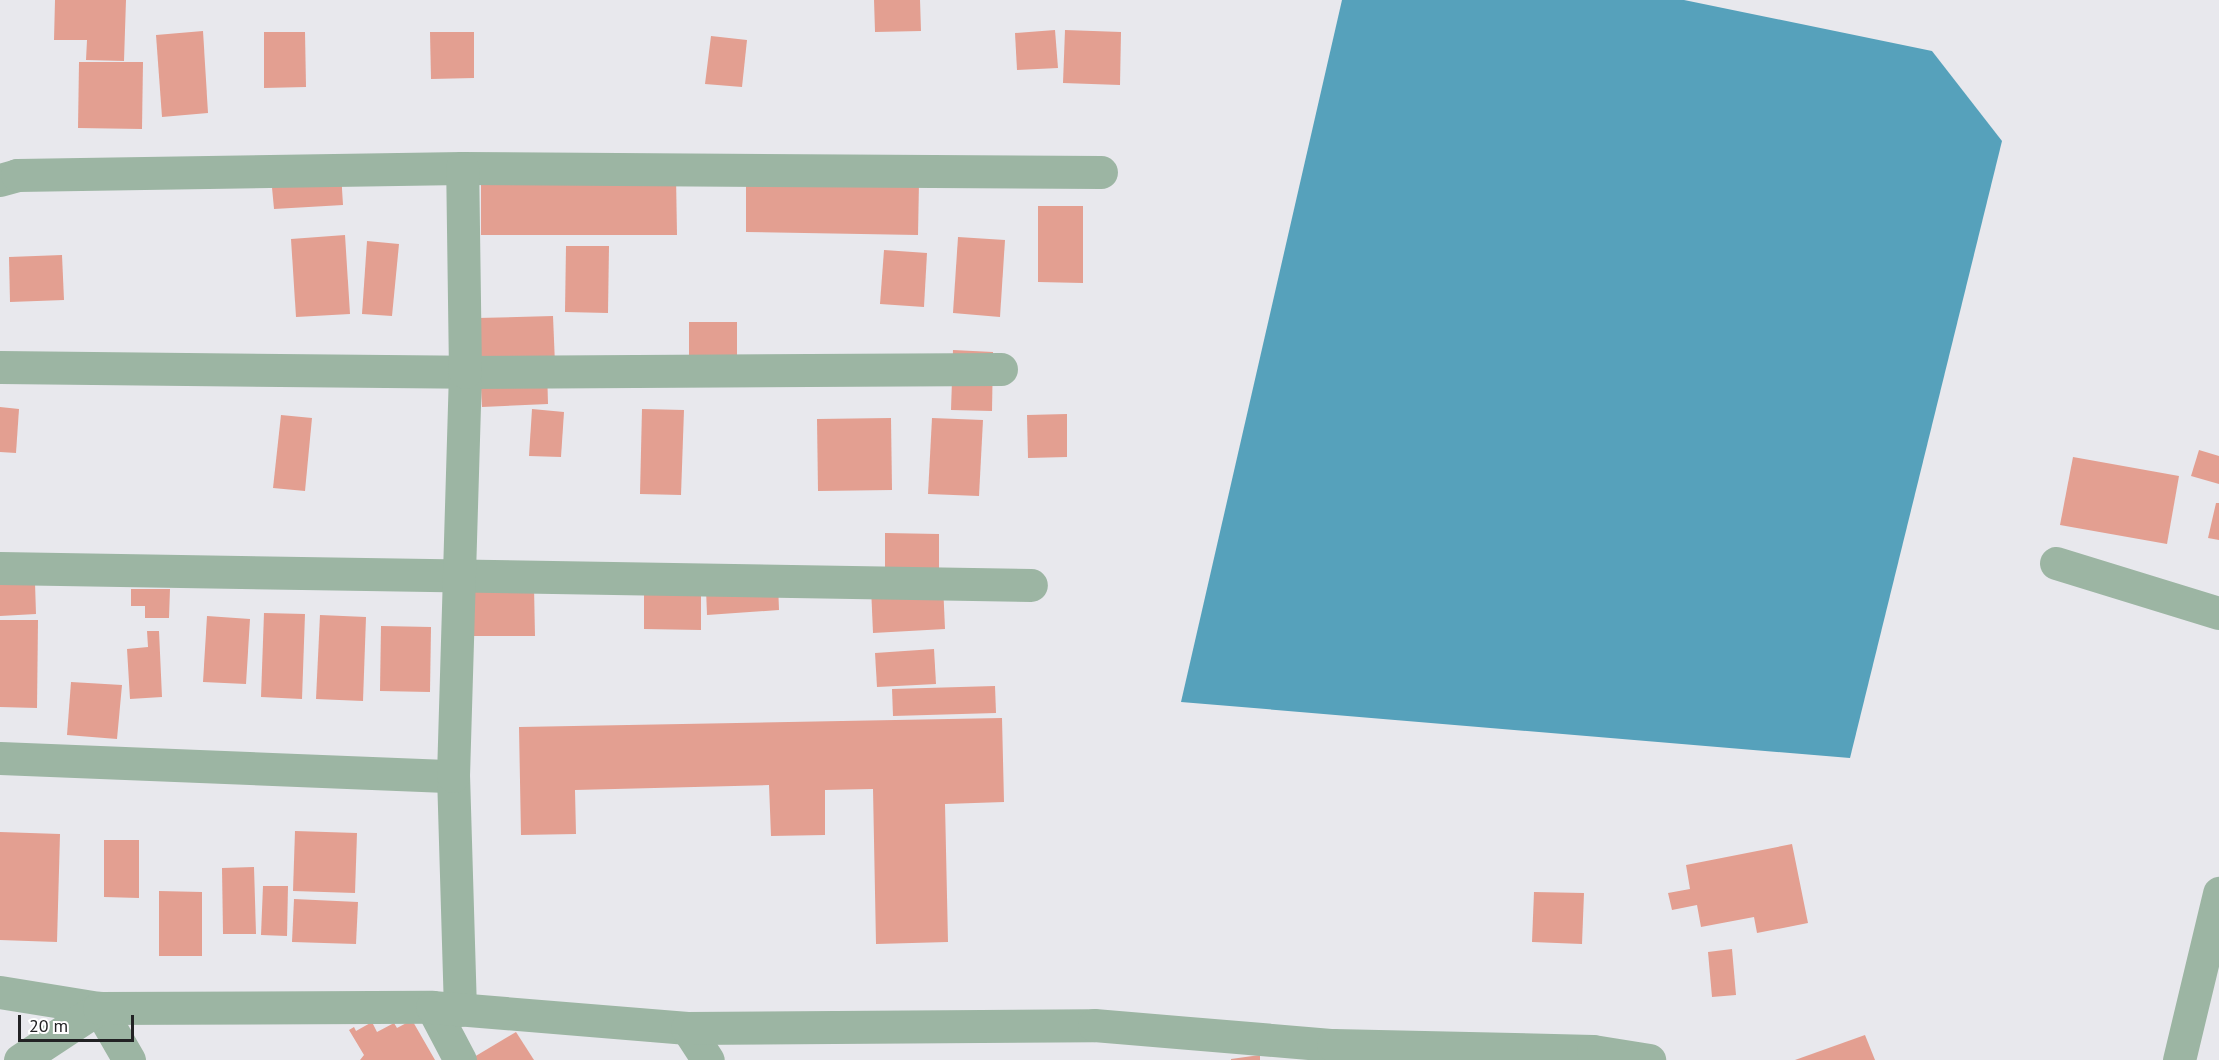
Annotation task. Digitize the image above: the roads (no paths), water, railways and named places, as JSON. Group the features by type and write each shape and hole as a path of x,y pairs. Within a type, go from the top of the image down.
{"street":[{"path":"460,1060 446,1009 465,372 462,168"},
{"path":"0,180 17,175 462,168 1101,172"},
{"path":"0,367 465,372 1001,369"},
{"path":"2056,563 2219,613"},
{"path":"0,568 1031,585"},
{"path":"0,758 453,776"},
{"path":"2179,1060 2219,893"},
{"path":"0,993 99,1008 446,1009 687,1028 1094,1025 1333,1052 1593,1051 1649,1060"},
{"path":"20,1060 99,1008"},
{"path":"99,1008 129,1060"},
{"path":"687,1028 708,1060"}],"water":[{"path":"1342,0 1684,0 1932,51 2002,141 1850,758 1181,702"}]}
